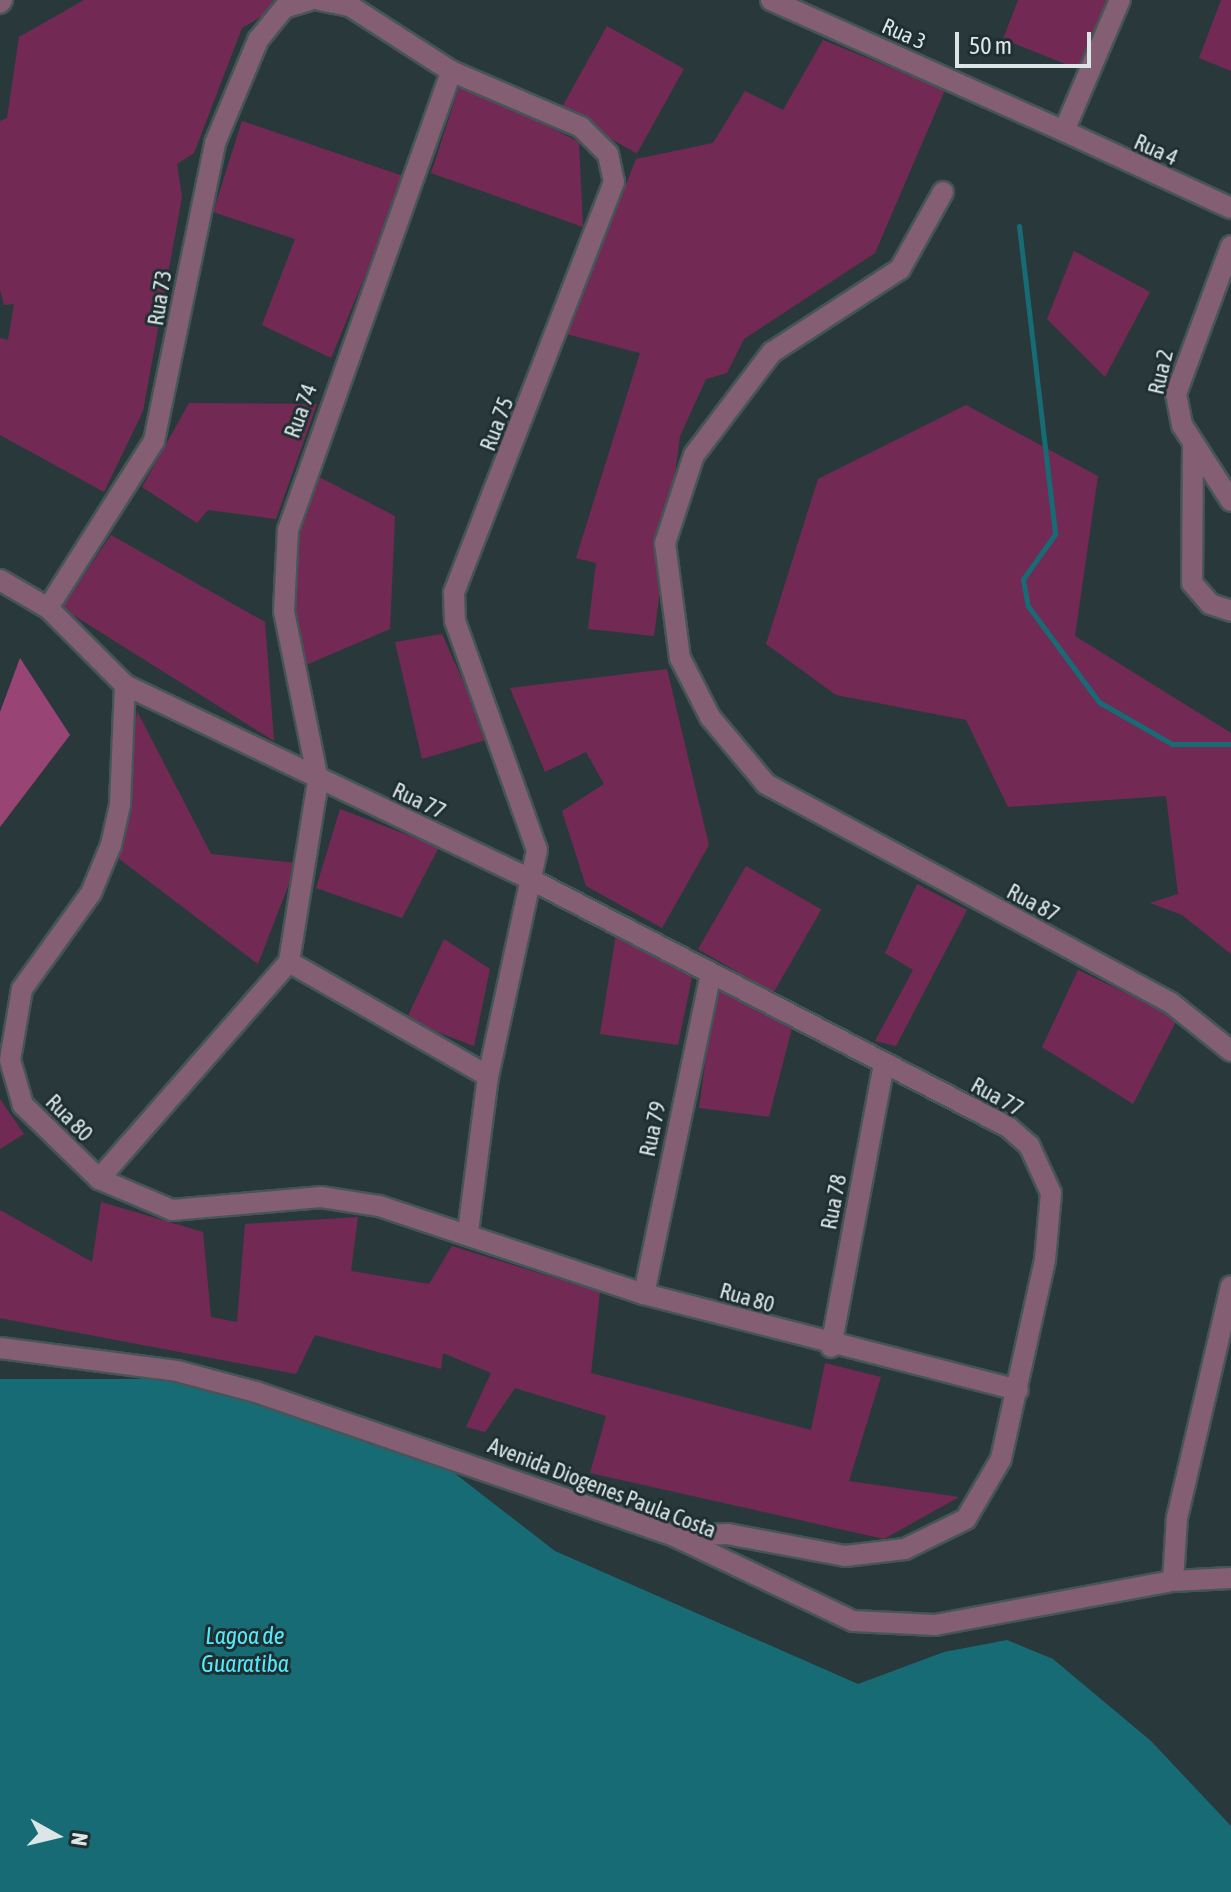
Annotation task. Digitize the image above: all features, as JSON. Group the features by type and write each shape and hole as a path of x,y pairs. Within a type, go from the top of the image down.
{"street":[{"name":"Rua 73","path":"48,608 154,441 215,143 258,40 284,8 310,0"},
{"path":"319,0 350,6 451,71"},
{"name":"Rua 3","path":"771,0 1064,131"},
{"path":"1064,131 1120,0"},
{"name":"Rua 74","path":"318,780 284,611 288,530 451,71"},
{"name":"Rua 75","path":"451,71 597,137 614,182 454,593 460,636 533,822 537,866 528,878"},
{"name":"Rua 4","path":"1064,131 1231,208"},
{"name":"Rua 87","path":"943,192 900,269 772,352 694,455 665,543 669,615 692,686 733,750 804,810 1171,1003 1231,1051"},
{"name":"Rua 2","path":"1231,246 1176,394 1177,414 1231,501"},
{"path":"1193,444 1192,583 1210,604 1231,611"},
{"path":"0,580 48,608 125,685 318,780 289,962 99,1179"},
{"name":"Rua 80","path":"125,685 120,805 111,845 91,893 22,989 10,1060 23,1105 99,1179 140,1203 172,1210 321,1197 468,1233 517,1257 831,1347 1018,1390"},
{"name":"Rua 77","path":"318,780 528,878 1008,1127 1044,1167 1051,1224 1018,1390 987,1491 966,1519 936,1537 845,1556 728,1534 674,1536"},
{"path":"468,1233 488,1076 528,878"},
{"path":"289,962 488,1076"},
{"name":"Rua 79","path":"644,1294 711,974"},
{"name":"Rua 78","path":"831,1347 884,1065"},
{"path":"1173,1581 1177,1518 1231,1286"},
{"name":"Avenida Diogenes Paula Costa","path":"0,1348 217,1380 674,1536 853,1621 900,1627 1173,1581 1231,1578"}],"shaded area":[{"path":"84,0 289,0 242,28 194,153 177,164 182,197 143,411 104,492 0,435 0,338 8,340 14,304 4,305 0,290 0,121 7,118 19,37"},
{"path":"1018,0 1111,0 1083,71 1003,39"},
{"path":"1221,0 1231,0 1231,71 1199,58"},
{"path":"607,26 684,69 637,154 560,111"},
{"path":"823,40 945,90 875,253 744,339 727,373 706,379 680,436 654,636 588,629 596,563 576,558 640,353 566,334 636,159 713,143 745,91 783,110"},
{"path":"461,81 579,142 583,227 431,173"},
{"path":"242,121 406,177 331,358 262,325 295,239 213,212"},
{"path":"1074,251 1150,292 1105,377 1047,319"},
{"path":"189,403 317,404 276,519 208,510 197,523 142,487"},
{"path":"966,405 1098,476 1075,636 1231,733 1231,954 1182,915 1150,903 1178,894 1166,796 1008,807 966,720 836,695 766,644 818,479"},
{"path":"315,475 395,516 390,629 306,665 285,567"},
{"path":"111,535 265,622 274,741 62,608"},
{"path":"442,634 489,739 422,759 395,642"},
{"path":"20,658 70,735 0,827 0,712"},
{"path":"667,669 709,845 662,928 586,886 562,811 604,784 586,752 545,772 510,688"},
{"path":"137,711 211,854 297,863 258,964 118,858"},
{"path":"340,809 439,847 402,918 316,888"},
{"path":"746,866 821,910 773,993 698,949"},
{"path":"917,884 967,910 896,1046 875,1041 913,970 885,953"},
{"path":"616,934 692,977 678,1045 600,1034"},
{"path":"444,939 490,969 474,1046 406,1020"},
{"path":"1078,970 1178,1018 1133,1104 1042,1047"},
{"path":"716,985 792,1028 769,1117 699,1108"},
{"path":"0,1099 24,1134 0,1149"},
{"path":"101,1202 203,1232 211,1317 237,1322 245,1224 358,1217 351,1271 429,1284 452,1246 600,1292 591,1373 811,1430 825,1363 881,1377 849,1481 959,1497 884,1539 590,1473 606,1416 515,1388 485,1432 466,1427 491,1373 443,1353 441,1369 315,1335 296,1374 0,1318 0,1210 92,1262"}],"water":[{"name":"Lagoa de Guaratiba","path":"0,1379 166,1379 279,1408 444,1465 555,1551 858,1684 944,1652 1007,1640 1053,1659 1151,1741 1231,1826 1231,1892 0,1892"}],"waterway":[{"path":"1019,226 1055,534 1023,579 1028,606 1099,702 1172,744 1231,744"}]}
